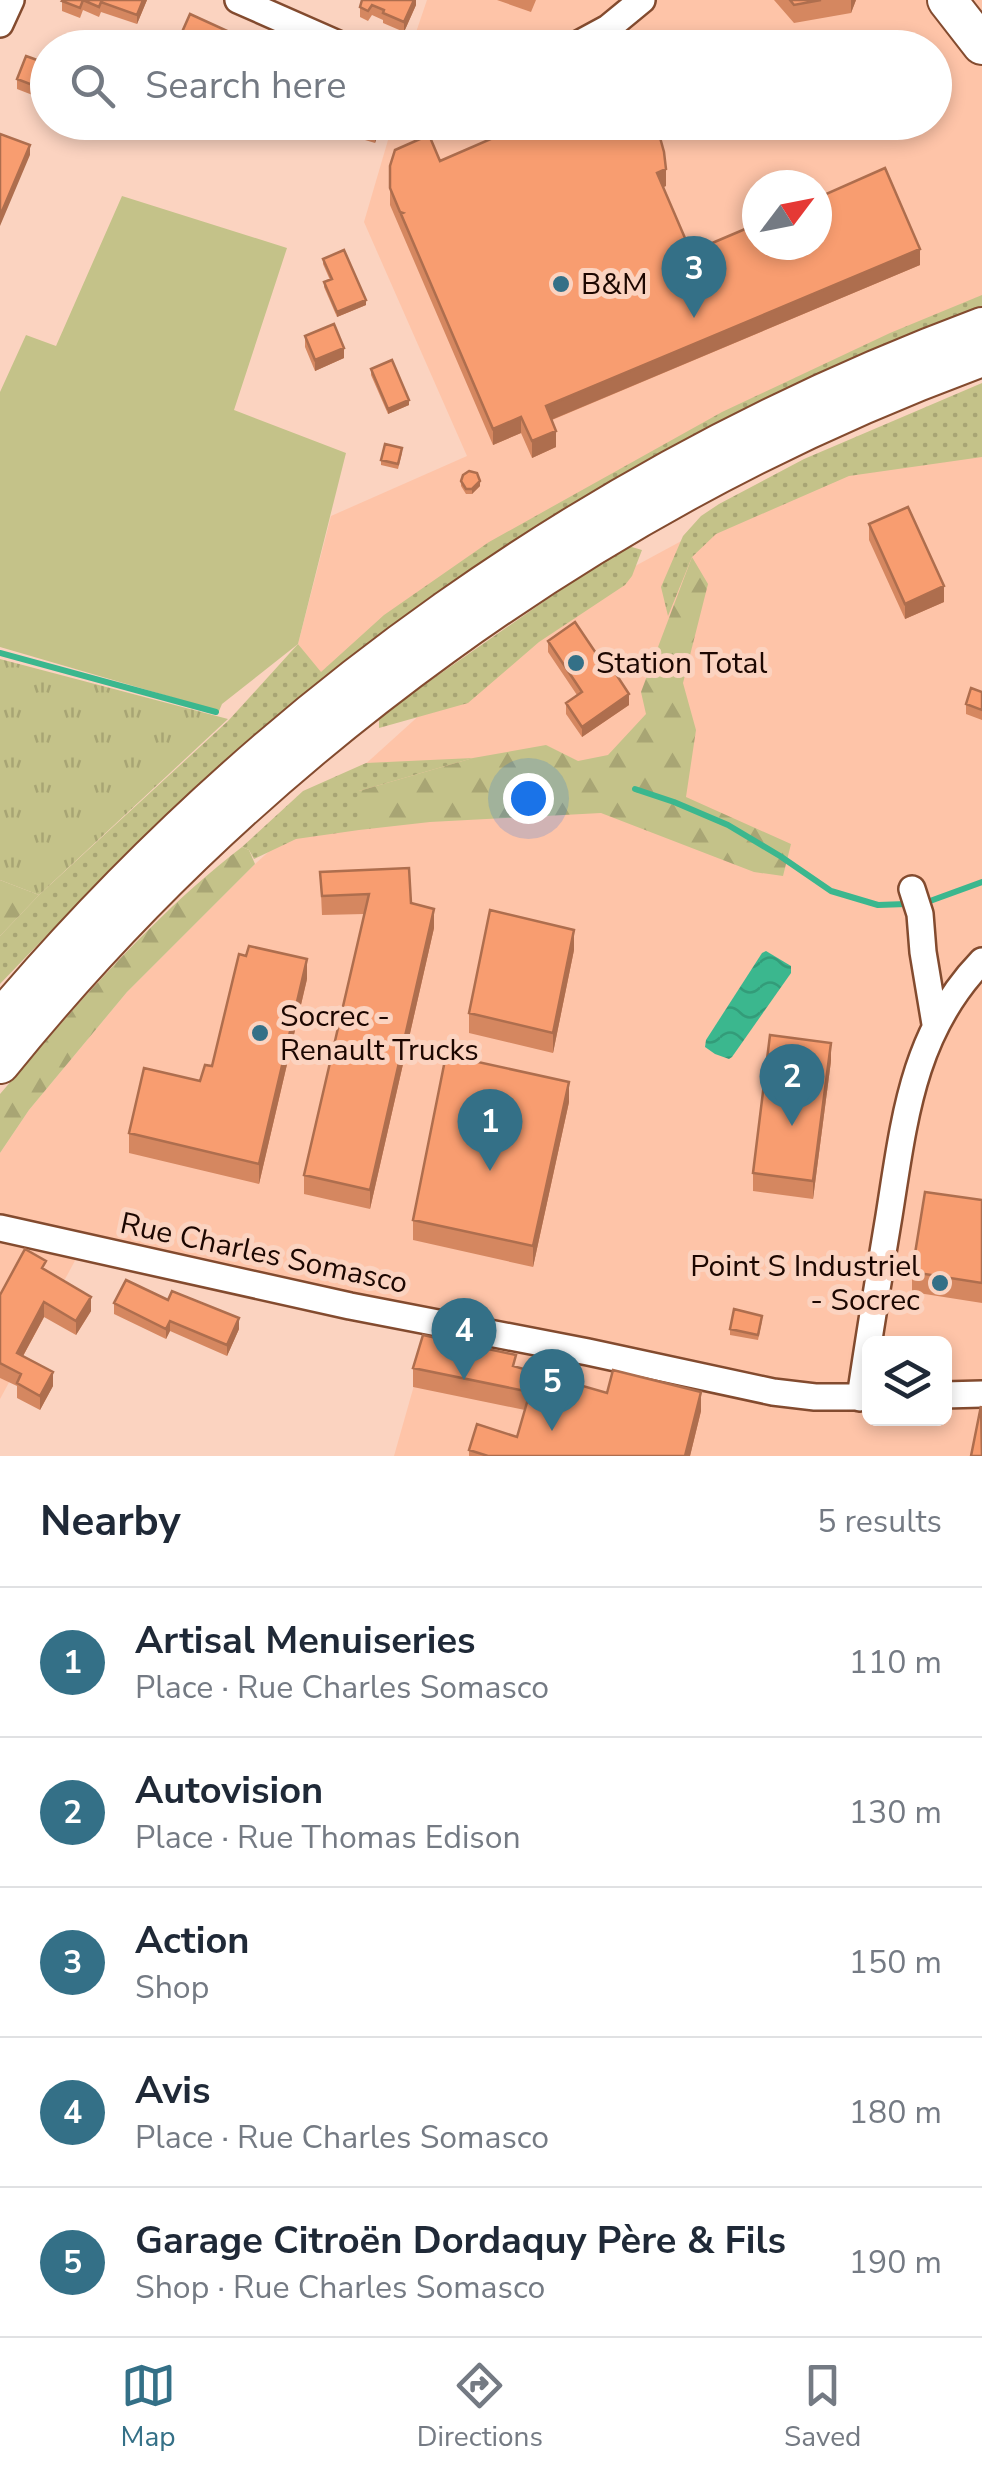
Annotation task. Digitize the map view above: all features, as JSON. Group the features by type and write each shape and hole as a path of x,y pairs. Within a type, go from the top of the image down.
{"highway":[{"path":"947,0 982,45"},
{"path":"0,1020 103,904 222,788 310,712 418,629 552,539 659,475 841,384 982,327"},
{"path":"0,1064 79,972 198,849 317,744 433,654 576,558 695,488 811,429 982,357"}],"street":[{"path":"0,24 11,0"},
{"path":"238,0 268,6 313,30"},
{"path":"604,30 637,3"},
{"path":"912,890 920,914 935,1024"},
{"path":"874,1336 903,1127 915,1075 935,1024 982,961"},
{"name":"Rue Charles Somasco","path":"0,1228 330,1302 774,1392 862,1397"},
{"path":"952,1395 982,1394"}],"shaded area":[{"path":"427,0 982,0 982,304 320,673 298,644 331,516 467,456 364,222 388,140 952,140 952,30 417,30"},
{"path":"982,409 982,1456 394,1456 428,1336 77,1257 0,1399 0,1153 29,1110 127,992 255,864 423,712 637,565 811,471"}],"green space":[{"path":"122,196 287,248 234,410 346,453 298,644 222,704 219,711 0,647 0,392 26,335 56,346"},
{"path":"982,295 982,311 367,648 206,778 0,984 0,936 39,895 228,721 298,644 321,672 384,615 489,542 722,412 890,333"},
{"path":"982,383 982,457 849,476 716,534 692,557 668,616 661,587 683,536 701,516 804,459"},
{"path":"625,545 642,550 625,585 539,642 468,703 379,728 379,720 391,708"},
{"path":"692,557 708,584 683,683 696,730 686,797 791,844 783,876 754,872 601,813 430,822 359,830 359,791 473,758 546,745 578,761 608,755 646,714 641,692"},
{"path":"0,659 228,719 39,895 0,880"},
{"path":"473,758 359,791 359,830 296,839 254,859 242,847 303,791 366,763"},
{"path":"242,847 249,850 255,864 127,992 29,1110 0,1153 0,1094 145,933"},
{"path":"0,880 39,895 0,936"}],"water":[{"path":"766,951 791,966 791,973 732,1057 715,1054 705,1047 706,1040"}],"building":[{"path":"63,0 83,0 80,8"},
{"path":"83,0 143,0 137,15"},
{"path":"362,0 414,0 404,22 372,5 368,11 360,7"},
{"path":"790,0 821,0 794,5"},
{"path":"190,14 225,30 183,30"},
{"path":"26,56 30,57 30,84 17,79"},
{"path":"0,134 30,145 0,216"},
{"name":"B&M","path":"418,140 431,140 440,161 488,140 661,140 666,169 657,173 691,252 742,230 742,260 832,260 832,191 885,168 920,249 546,406 556,431 532,441 521,417 493,429 390,188 395,150"},
{"path":"344,250 366,300 337,312 324,282 332,279 323,259"},
{"path":"334,324 344,348 315,360 305,336"},
{"path":"392,360 409,400 388,409 371,369"},
{"path":"385,444 402,448 398,464 381,460"},
{"path":"469,471 477,473 480,481 466,489 461,481"},
{"path":"908,507 944,586 905,604 869,524"},
{"path":"575,622 610,674 614,671 629,694 582,727 566,703 582,692 548,641"},
{"path":"971,688 982,692 982,710 966,704"},
{"path":"409,868 411,903 434,909 370,1190 304,1175 369,894 322,896 320,872"},
{"path":"490,910 574,930 553,1033 469,1013"},
{"name":"Socrec - Renault Trucks","path":"249,946 307,959 259,1164 129,1133 144,1068 200,1081 205,1065 212,1066 239,954 246,956"},
{"path":"770,1035 831,1043 813,1181 753,1173"},
{"path":"446,1055 569,1082 533,1246 413,1220"},
{"path":"925,1192 982,1200 982,1283 912,1272"},
{"path":"25,1249 46,1261 42,1268 91,1297 76,1321 44,1302 17,1353 53,1372 40,1396 17,1383 21,1374 0,1363 0,1295"},
{"path":"126,1280 168,1300 172,1291 239,1318 227,1345 170,1321 166,1329 114,1303"},
{"path":"734,1309 762,1316 758,1335 730,1329"},
{"path":"423,1335 516,1355 513,1366 607,1393 613,1370 701,1392 685,1456 488,1456 469,1450 477,1424 517,1437 530,1392 413,1368"},
{"path":"981,1406 982,1456 971,1456"}],"waterway":[{"path":"0,653 216,712"},
{"path":"635,789 728,825 831,891 878,905 906,904"},
{"path":"930,901 982,882"}],"place":[{"name":"B&M","path":"561,284"},
{"name":"Action","path":"694,318"},
{"name":"Station Total","path":"576,663"},
{"name":"Socrec - Renault Trucks","path":"260,1033"},
{"name":"Autovision","path":"792,1126"},
{"name":"Artisal Menuiseries","path":"490,1171"},
{"name":"Point S Industriel - Socrec","path":"940,1283"},
{"name":"Avis","path":"464,1380"},
{"name":"Garage Citroën Dordaquy Père & Fils","path":"552,1431"}]}
